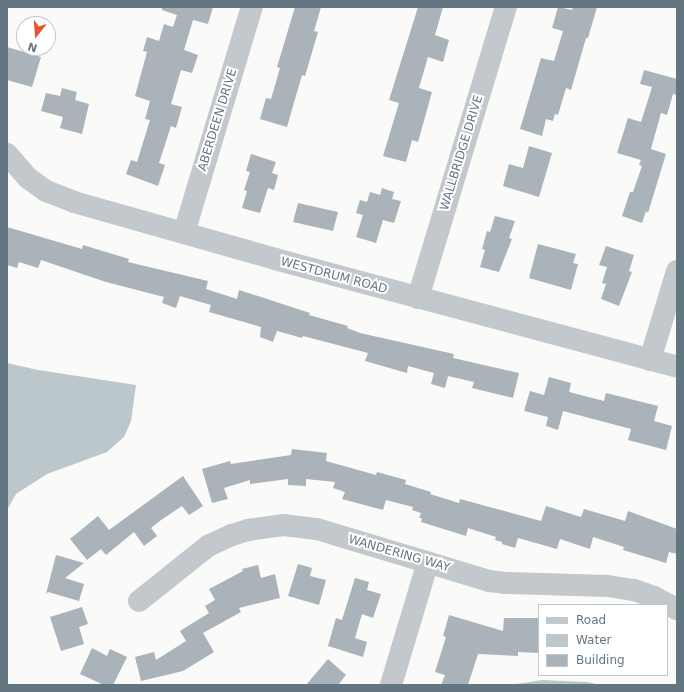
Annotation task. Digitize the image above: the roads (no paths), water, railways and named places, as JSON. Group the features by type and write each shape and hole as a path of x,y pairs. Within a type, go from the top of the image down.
{"street":[{"name":"ABERDEEN DRIVE","path":"184,233 252,7"},
{"name":"WALLBRIDGE DRIVE","path":"418,298 506,7"},
{"name":"WESTDRUM ROAD","path":"7,154 28,178 46,191 60,198 418,298 677,368"},
{"path":"650,360 677,271"},
{"name":"WANDERING WAY","path":"139,601 208,546 232,535 265,527 292,525 317,529 498,583 608,586 634,590 654,597 677,608"},
{"path":"391,685 428,562"}],"water":[{"path":"7,363 38,370 136,385 131,421 124,437 107,452 47,474 16,494 7,510"},
{"path":"542,680 587,682 601,685 510,685"}]}
